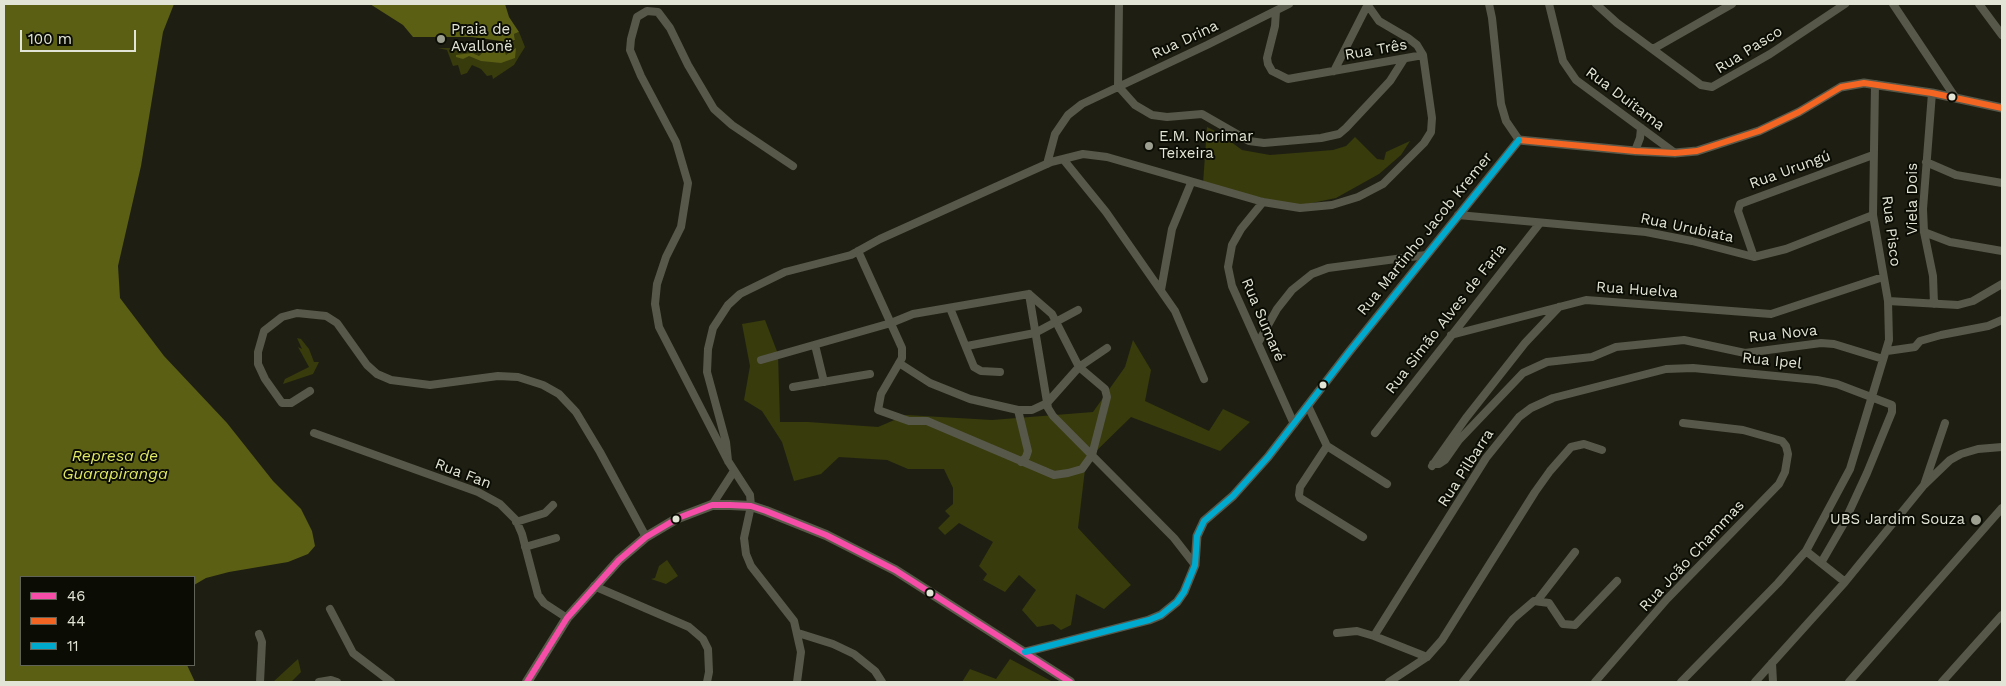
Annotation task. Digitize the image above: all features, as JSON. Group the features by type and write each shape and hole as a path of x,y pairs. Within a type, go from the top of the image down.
{"main road":[{"path":"527,682 567,618 594,586 646,537 678,518 712,505 751,506 826,535 888,566 1070,682"}],"street":[{"path":"1119,4 1118,86 1135,105 1152,115 1167,117 1202,114 1249,141 1264,142 1321,138 1339,134 1390,81 1404,59"},
{"name":"Rua Drina","path":"1047,164 1055,134 1068,115 1082,104 1289,4"},
{"path":"1489,4 1501,104 1506,122 1519,140 1675,154 1716,146 1759,131 1793,116 1841,87 1864,82 1955,97 2002,108"},
{"name":"Rua Duitama","path":"1549,4 1560,51 1569,71 1576,80 1675,154"},
{"name":"Rua Pasco","path":"1596,4 1617,23 1701,85 1712,87 1770,54 1845,4"},
{"path":"1653,49 1732,4"},
{"path":"1893,4 1955,97"},
{"path":"1979,4 2002,35"},
{"path":"728,460 726,442 707,372 708,349 713,328 719,316 728,305 755,285 785,272 821,264 858,251 1047,164 1083,154 1107,157 1191,183 1263,202 1300,208 1319,208 1358,197 1383,184 1414,155 1430,132 1432,118 1423,55 1417,45 1379,21 1367,5 1334,71"},
{"name":"Rua Três","path":"1276,10 1275,26 1267,58 1272,71 1279,76 1297,79 1423,55"},
{"path":"793,166 732,125 714,109 658,12 647,11 637,17 630,50 641,76 676,142 688,183 681,227 657,284 655,304 659,327 728,460 746,488 751,506 744,538 746,554 751,566 786,609 798,633 801,652 797,682"},
{"name":"Rua Pisco","path":"1682,682 1778,583 1806,551 1850,469 1887,350 1890,327 1888,301 1873,215 1875,84"},
{"name":"Viela Dois","path":"1932,93 1923,209 1924,232 1931,261 1934,304"},
{"path":"1635,151 1640,138 1641,128"},
{"name":"Rua Martinho Jacob Kremer","path":"1025,652 1149,620 1171,608 1180,597 1195,565 1198,536 1204,520 1242,487 1519,140"},
{"name":"Rua Urungú","path":"1754,257 1738,211 1740,204 1873,155"},
{"path":"1063,159 1106,212 1175,310 1204,379"},
{"path":"1926,162 1956,175 2002,183"},
{"path":"1161,290 1172,229 1191,183"},
{"name":"Rua Sumaré","path":"1263,202 1241,229 1232,245 1228,267 1232,286 1294,424"},
{"name":"Rua Urubiata","path":"1458,215 1662,234 1754,257 1786,249 1873,215"},
{"name":"Rua Simão Alves de Faria","path":"1374,433 1540,223"},
{"path":"1924,232 1950,242 2002,251"},
{"path":"761,360 891,323 913,314 1028,294 1052,314 1079,366 1105,389 1107,397 1092,455 1082,469 1054,475 927,422 909,422 878,410 881,394 902,358 902,348 891,323 858,251"},
{"path":"1258,342 1287,297 1312,274 1328,268 1426,255"},
{"name":"Rua Huelva","path":"1451,335 1560,306 1595,300 1771,314 1883,277"},
{"path":"1888,301 1934,304 1966,303 2002,284"},
{"path":"1028,294 1047,403 1053,416 1174,538 1195,565"},
{"name":"Rua Nova","path":"1560,306 1525,344 1466,418 1432,466 1445,460 1459,440 1523,373 1547,362 1592,357 1616,347 1684,340 1745,353 1821,343 1834,344 1883,360"},
{"path":"950,308 974,367 981,371 1000,372"},
{"path":"967,346 1035,333 1078,310"},
{"path":"310,391 291,403 282,403 265,379 258,364 258,352 264,331 282,317 297,312 313,313 337,323 367,365 377,374 391,380 430,385 498,376 531,381 559,394 576,412 646,537"},
{"path":"1887,350 1915,347 1920,341 1940,335 1988,326 2002,320"},
{"path":"815,345 824,382"},
{"path":"899,363 930,383 970,399 1018,410 1032,410 1047,403 1079,366 1107,348"},
{"name":"Rua Ipel","path":"1666,369 1693,368 1817,380 1873,397 1892,405 1892,412 1844,525 1821,563"},
{"name":"Rua Pilbarra","path":"1374,636 1486,458 1518,417 1531,408 1553,398 1666,369"},
{"path":"794,387 870,374"},
{"path":"1308,406 1327,446 1386,484"},
{"path":"1018,410 1028,451 1026,457 1020,462"},
{"name":"Rua João Chammas","path":"1595,682 1667,599 1779,484 1785,472 1788,454 1786,446 1782,441 1743,430 1683,423"},
{"path":"1924,485 1945,423"},
{"name":"Rua Fan","path":"314,433 478,492 500,504 516,522 538,595 544,603 567,618"},
{"path":"1389,682 1427,657 1454,623 1550,471 1571,447 1576,445 1591,446 1602,450"},
{"path":"1327,446 1300,487 1300,498 1363,537"},
{"path":"1755,682 1845,582 1924,485 1950,460 1961,454 1978,449 2002,447"},
{"path":"712,505 734,470"},
{"path":"516,522 545,513 553,505"},
{"path":"1849,682 2002,508"},
{"path":"525,548 556,538"},
{"path":"1806,551 1845,582"},
{"path":"1537,601 1575,552"},
{"path":"1463,682 1513,619 1534,601 1549,603 1564,624 1575,625 1617,582"},
{"path":"594,586 689,627 702,639 708,649 710,672 707,682"},
{"path":"330,609 353,652 391,682"},
{"path":"1942,682 2002,615"},
{"path":"1338,633 1357,631 1427,657"},
{"path":"798,633 833,644 854,654 870,666 882,682"},
{"path":"259,634 262,642 260,682"},
{"path":"1772,663 1773,682"},
{"path":"319,682 334,680 337,682"}],"green space":[{"path":"519,32 525,47 514,65 493,79 492,75 487,76 481,69 472,65 467,73 461,75 458,65 453,66 447,50 438,48 456,48 476,52 486,47 500,47 505,50 515,40 514,34"},
{"path":"1207,127 1219,133 1242,150 1270,155 1333,150 1346,146 1355,137 1377,159 1384,160 1386,152 1410,141 1401,155 1379,174 1336,198 1307,204 1287,204 1203,184"},
{"path":"765,320 778,354 780,422 878,427 906,415 992,420 1093,412 1125,367 1133,340 1151,370 1145,401 1209,431 1223,409 1250,422 1220,451 1131,417 1086,461 1078,528 1131,585 1104,609 1076,594 1071,625 1061,630 1053,624 1037,627 1022,610 1036,590 1019,575 1005,592 983,580 987,574 979,566 993,542 959,523 945,535 938,528 950,516 945,511 953,504 953,488 944,469 908,469 887,460 839,457 821,474 794,481 782,442 762,411 744,400 750,366 742,324"},
{"path":"297,338 301,339 309,349 314,362 319,362 313,374 283,384 285,379 309,367 298,347 302,349"},
{"path":"667,560 678,576 666,584 651,579 655,578 659,566"},
{"path":"298,659 301,672 291,682 273,682"},
{"path":"1010,659 1053,682 962,682 970,669 996,679"}],"water":[{"name":"Represa de Guarapiranga","path":"4,4 174,4 163,32 141,166 118,266 120,298 164,356 227,423 273,481 301,509 312,531 315,546 308,554 288,562 229,572 206,578 195,584 195,576 20,576 20,666 187,666 195,682 4,682"},
{"path":"370,4 505,4 509,17 519,32 514,34 515,40 508,42 472,37 413,37 403,25"},
{"path":"500,47 506,55 516,48 515,58 501,63 481,61 469,56 463,59 456,57 456,55 472,53 479,56 488,48"}],"transit line":[{"name":"44","path":"1519,140 1635,151 1675,153 1697,151 1759,131 1799,112 1841,87 1864,83 1932,93 2002,108"},
{"name":"11","path":"1025,652 1149,620 1161,615 1177,602 1184,592 1195,565 1197,536 1204,521 1233,496 1268,457 1349,352 1519,140"},
{"name":"46","path":"527,682 567,618 619,560 646,537 678,518 712,505 751,506 826,535 895,570 1070,682"}],"place":[{"name":"Praia de Avallonë","path":"441,39"},
{"name":"E.M. Norimar Teixeira","path":"1149,146"},
{"name":"UBS Jardim Souza","path":"1976,520"}]}
